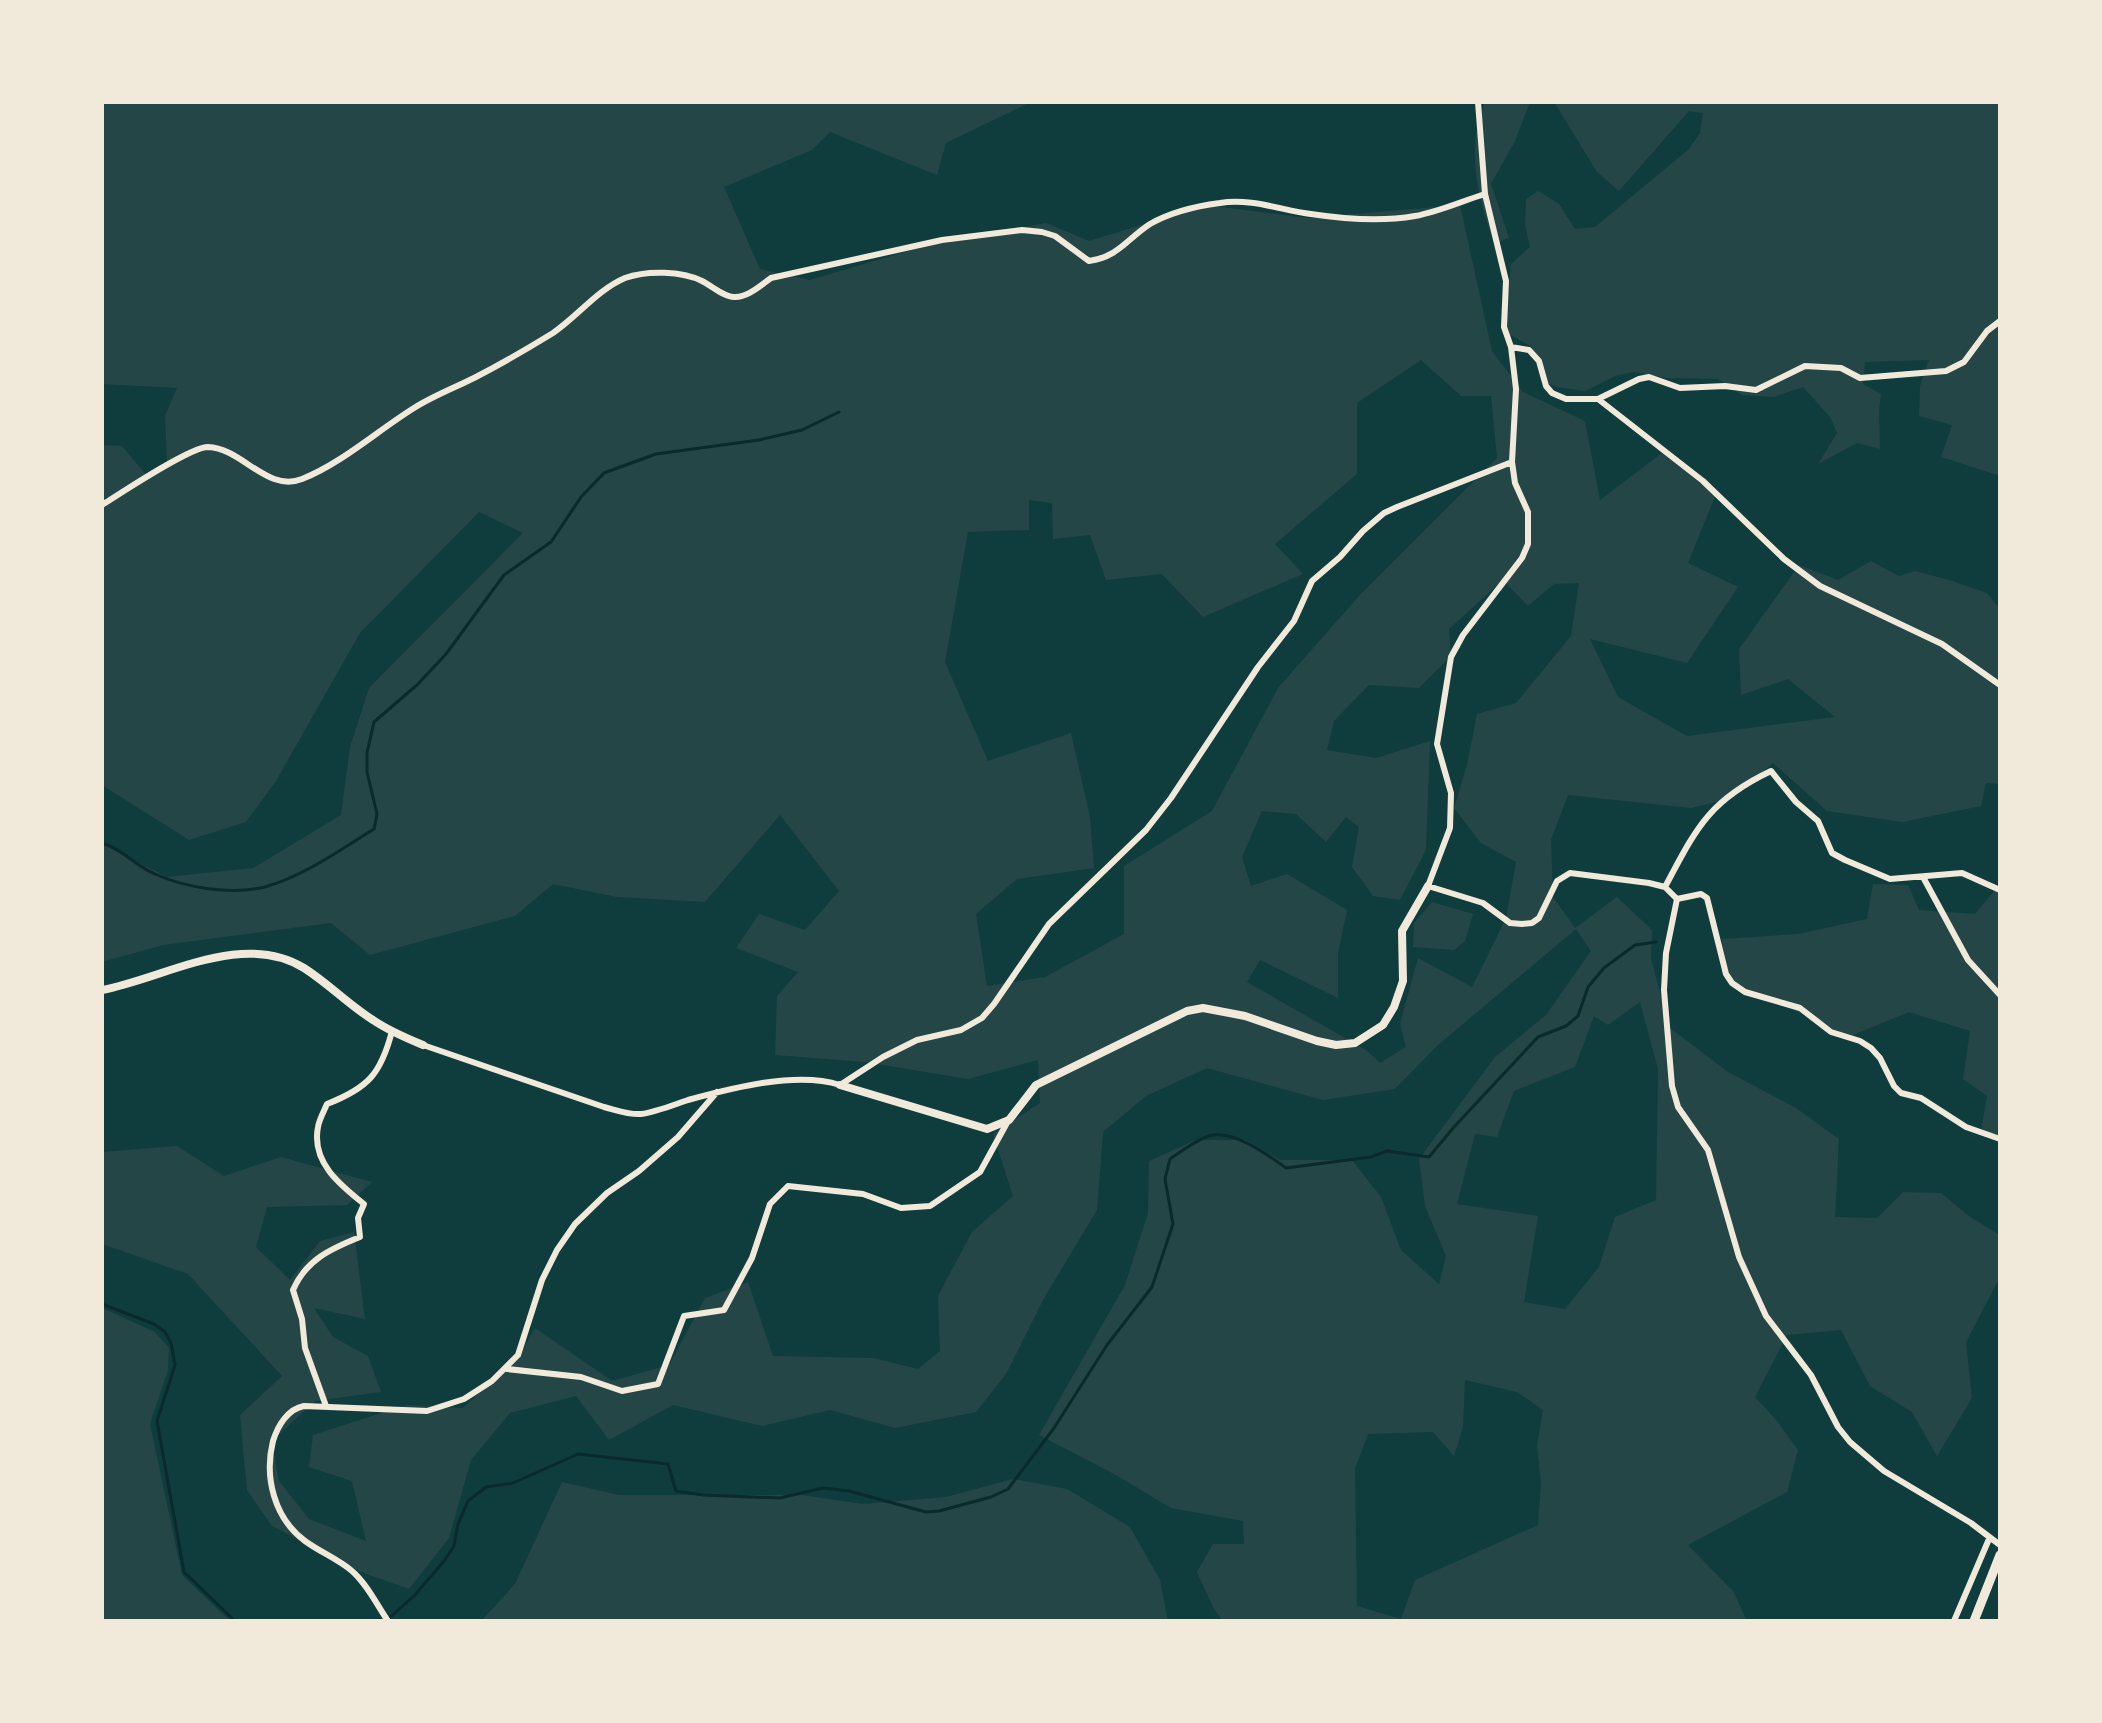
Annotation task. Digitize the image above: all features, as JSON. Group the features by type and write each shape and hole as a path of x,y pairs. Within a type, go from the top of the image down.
{"main road":[{"path":"1974,1621 2000,1555"}],"street":[{"path":"507,1369 581,1377 622,1391 658,1384 684,1316 724,1310 752,1258 770,1204 788,1186 863,1194 901,1208 930,1206 980,1172 1009,1120 1036,1085 1187,1011 1203,1008 1245,1016 1336,1045 1355,1043 1383,1025 1403,981 1402,931 1428,886 1450,828 1451,793 1437,744 1451,657 1463,635 1515,569 1528,544 1528,512 1515,483 1512,462 1516,389 1511,347 1504,327 1506,281 1485,194 1478,102"},
{"path":"102,505 189,454 207,447 242,458 272,479 284,483 299,481 418,405 554,332 609,287 641,274 683,274 732,298 744,296 771,278 985,233 1042,232 1068,245 1089,261 1105,259 1150,225 1175,213 1223,202 1266,204 1307,214 1346,218 1402,217 1417,216 1485,194"},
{"path":"1511,347 1529,350 1539,361 1546,386 1552,393 1566,399 1598,399 1649,377 1680,388 1725,386 1756,390 1805,366 1841,368 1860,378 1946,371 1964,362 1987,331 2000,321"},
{"path":"1598,399 1703,481 1784,559 1820,586 1942,644 2000,685"},
{"path":"840,1085 883,1057 917,1040 961,1030 982,1018 1049,924 1097,880 1161,810 1258,667 1294,621 1312,581 1340,557 1363,531 1384,513 1512,462"},
{"path":"1665,887 1696,830 1717,805 1741,785 1771,771 1796,802 1818,821 1832,853 1890,879 1962,873 2000,890"},
{"path":"1428,886 1483,903 1510,923 1522,924 1539,918 1557,881 1570,873 1649,883 1665,887 1677,899"},
{"path":"1923,877 1954,939 1968,960 2000,995"},
{"path":"1677,899 1701,894 1707,898 1726,974 1732,983 1745,992 1800,1008 1831,1032 1860,1041 1880,1058 1894,1086 1901,1093 1921,1098 1966,1127 2000,1139"},
{"path":"1677,899 1666,953 1664,990 1672,1086 1678,1107 1708,1150 1739,1257 1766,1316 1811,1375 1838,1427 1850,1442 1884,1471 1971,1523 2000,1545"},
{"path":"102,990 191,964 232,956 273,956 302,967 392,1031 423,1045 509,1077 631,1114 644,1114 717,1092 813,1078 949,1116 974,1127 987,1129 1009,1120"},
{"path":"326,1406 305,1348 302,1319 293,1290 301,1273 330,1249 360,1237 358,1218 364,1204 338,1184 319,1157 317,1128 327,1104 355,1093 384,1061 392,1031"},
{"path":"387,1619 352,1571 302,1539 282,1517 270,1473 277,1431 284,1418 296,1408 326,1406 427,1411 464,1399 507,1369 518,1355 549,1266 575,1224 607,1193 639,1171 678,1137 717,1092"},
{"path":"1954,1621 1989,1539"}],"shaded area":[{"path":"102,102 1031,102 946,143 937,175 830,132 812,150 724,187 760,269 810,280 925,246 1046,223 1089,241 1206,205 1308,218 1460,205 1492,351 1523,392 1585,421 1600,500 1662,453 1716,494 1688,563 1738,587 1687,663 1590,639 1618,697 1687,736 1835,717 1788,679 1741,695 1739,649 1799,565 1838,580 1871,561 1899,576 1915,571 1987,593 2000,609 2000,784 1986,783 1981,806 1902,822 1827,811 1773,763 1729,799 1691,808 1568,795 1551,840 1553,897 1575,928 1617,897 1652,930 1651,959 1670,1028 1728,1072 1796,1108 1839,1139 1835,1217 1877,1218 1903,1192 1941,1193 1970,1217 2000,1235 2000,1277 1966,1342 1972,1398 1937,1456 1912,1412 1870,1386 1841,1330 1787,1335 1755,1397 1798,1450 1787,1492 1688,1545 1733,1591 1747,1621 1223,1621 1197,1572 1213,1544 1244,1544 1243,1521 1171,1508 1039,1435 1125,1285 1148,1213 1149,1161 1196,1140 1246,1140 1280,1160 1352,1160 1381,1197 1401,1250 1439,1284 1446,1256 1425,1206 1419,1159 1495,1057 1546,1015 1591,951 1576,929 1438,1045 1395,1089 1323,1100 1207,1068 1146,1096 1103,1132 1097,1210 1044,1298 1006,1374 976,1412 895,1428 830,1410 762,1426 673,1405 609,1440 576,1396 510,1413 471,1460 449,1538 409,1589 361,1572 272,1526 247,1490 240,1415 282,1376 188,1274 102,1244 102,1152 177,1146 224,1176 281,1157 372,1182 347,1205 267,1207 256,1247 290,1280 320,1241 354,1232 365,1319 314,1308 333,1337 368,1356 381,1392 315,1401 272,1441 279,1481 309,1519 366,1541 352,1481 309,1467 313,1435 406,1405 463,1408 521,1353 535,1328 612,1381 669,1365 705,1298 748,1282 773,1356 873,1358 918,1369 940,1351 938,1296 972,1232 1013,1196 993,1134 1040,1103 1038,1060 968,1079 865,1062 775,1055 777,996 798,972 736,948 759,914 805,930 839,891 780,815 705,902 617,897 553,884 515,916 370,955 331,923 163,945 102,962 102,844 167,877 253,868 341,815 350,747 369,688 523,533 479,512 360,633 276,781 246,822 189,840 102,785 102,445 122,446 147,476 167,462 165,416 177,388 102,384","holes":["1421,360 1461,396 1491,396 1497,458 1359,596 1278,688 1212,811 1124,866 1124,934 1045,977 987,986 976,914 1017,879 1094,868 1090,817 1071,733 988,761 945,662 968,532 1029,530 1029,500 1052,503 1053,539 1090,535 1106,580 1162,574 1203,617 1303,574 1275,544 1357,474 1357,403","1503,580 1528,606 1554,584 1579,583 1571,636 1516,703 1477,714 1467,765 1454,808 1481,843 1516,862 1506,918 1472,987 1418,958 1400,1024 1406,1047 1380,1063 1366,1050 1247,982 1260,960 1338,998 1338,953 1347,910 1287,874 1251,886 1242,857 1262,811 1296,814 1326,842 1346,817 1359,827 1352,867 1373,896 1400,900 1426,850 1430,741 1376,758 1327,750 1334,721 1369,685 1419,688 1451,656 1449,629","1640,1002 1658,1069 1656,1200 1615,1217 1599,1267 1565,1309 1524,1302 1538,1216 1457,1204 1475,1134 1497,1137 1514,1091 1575,1067 1594,1016 1608,1025","1465,1380 1517,1392 1543,1410 1537,1445 1541,1482 1538,1525 1415,1580 1401,1619 1357,1606 1355,1469 1368,1434 1433,1432 1454,1456 1463,1427"]},
{"path":"1485,102 1530,102 1515,141 1491,184 1509,238 1494,243 1477,182 1475,157 1476,134"},
{"path":"1554,102 2000,102 2000,476 1941,457 1952,425 1919,416 1920,386 1929,360 1865,362 1863,384 1881,394 1880,449 1857,443 1818,464 1837,433 1830,417 1803,387 1774,397 1742,395 1718,379 1666,378 1633,372 1615,376 1585,391 1557,387 1540,380 1532,347 1507,333 1511,264 1530,247 1525,225 1526,199 1538,191 1559,204 1575,229 1595,227 1689,149 1700,133 1703,113 1689,111 1619,191 1597,172"},
{"path":"1873,884 1908,885 1919,910 1975,914 1995,890 2000,890 2000,1135 1981,1132 1987,1096 1963,1079 1970,1031 1909,1012 1848,1037 1792,1009 1744,994 1722,973 1722,939 1798,934 1867,919"},
{"path":"1432,902 1473,914 1465,941 1454,950 1413,947 1414,923"},
{"path":"102,1308 155,1332 169,1348 168,1370 150,1424 182,1575 230,1621 102,1621"},
{"path":"1013,1479 1067,1489 1130,1527 1160,1580 1168,1621 481,1621 515,1584 562,1482 619,1495 801,1495 863,1504 946,1497"}],"waterway":[{"path":"102,843 167,879 223,890 265,887 321,862 374,829 377,814 367,772 367,753 374,722 417,685 446,654 504,575 551,542 581,497 604,473 656,454 759,440 802,430 839,412"},
{"path":"388,1619 414,1596 444,1561 454,1546 458,1524 468,1501 486,1487 513,1483 578,1454 668,1464 676,1491 703,1495 780,1498 823,1488 849,1491 926,1512 991,1497 1008,1489 1054,1428 1107,1345 1152,1287 1173,1224 1165,1179 1170,1159 1199,1140 1218,1135 1250,1144 1286,1168 1371,1157 1387,1151 1429,1157 1538,1037 1566,1026 1578,1016 1588,987 1604,968 1635,945 1656,942"},
{"path":"102,1304 154,1324 165,1332 171,1343 175,1365 157,1421 184,1572 235,1621"}]}
